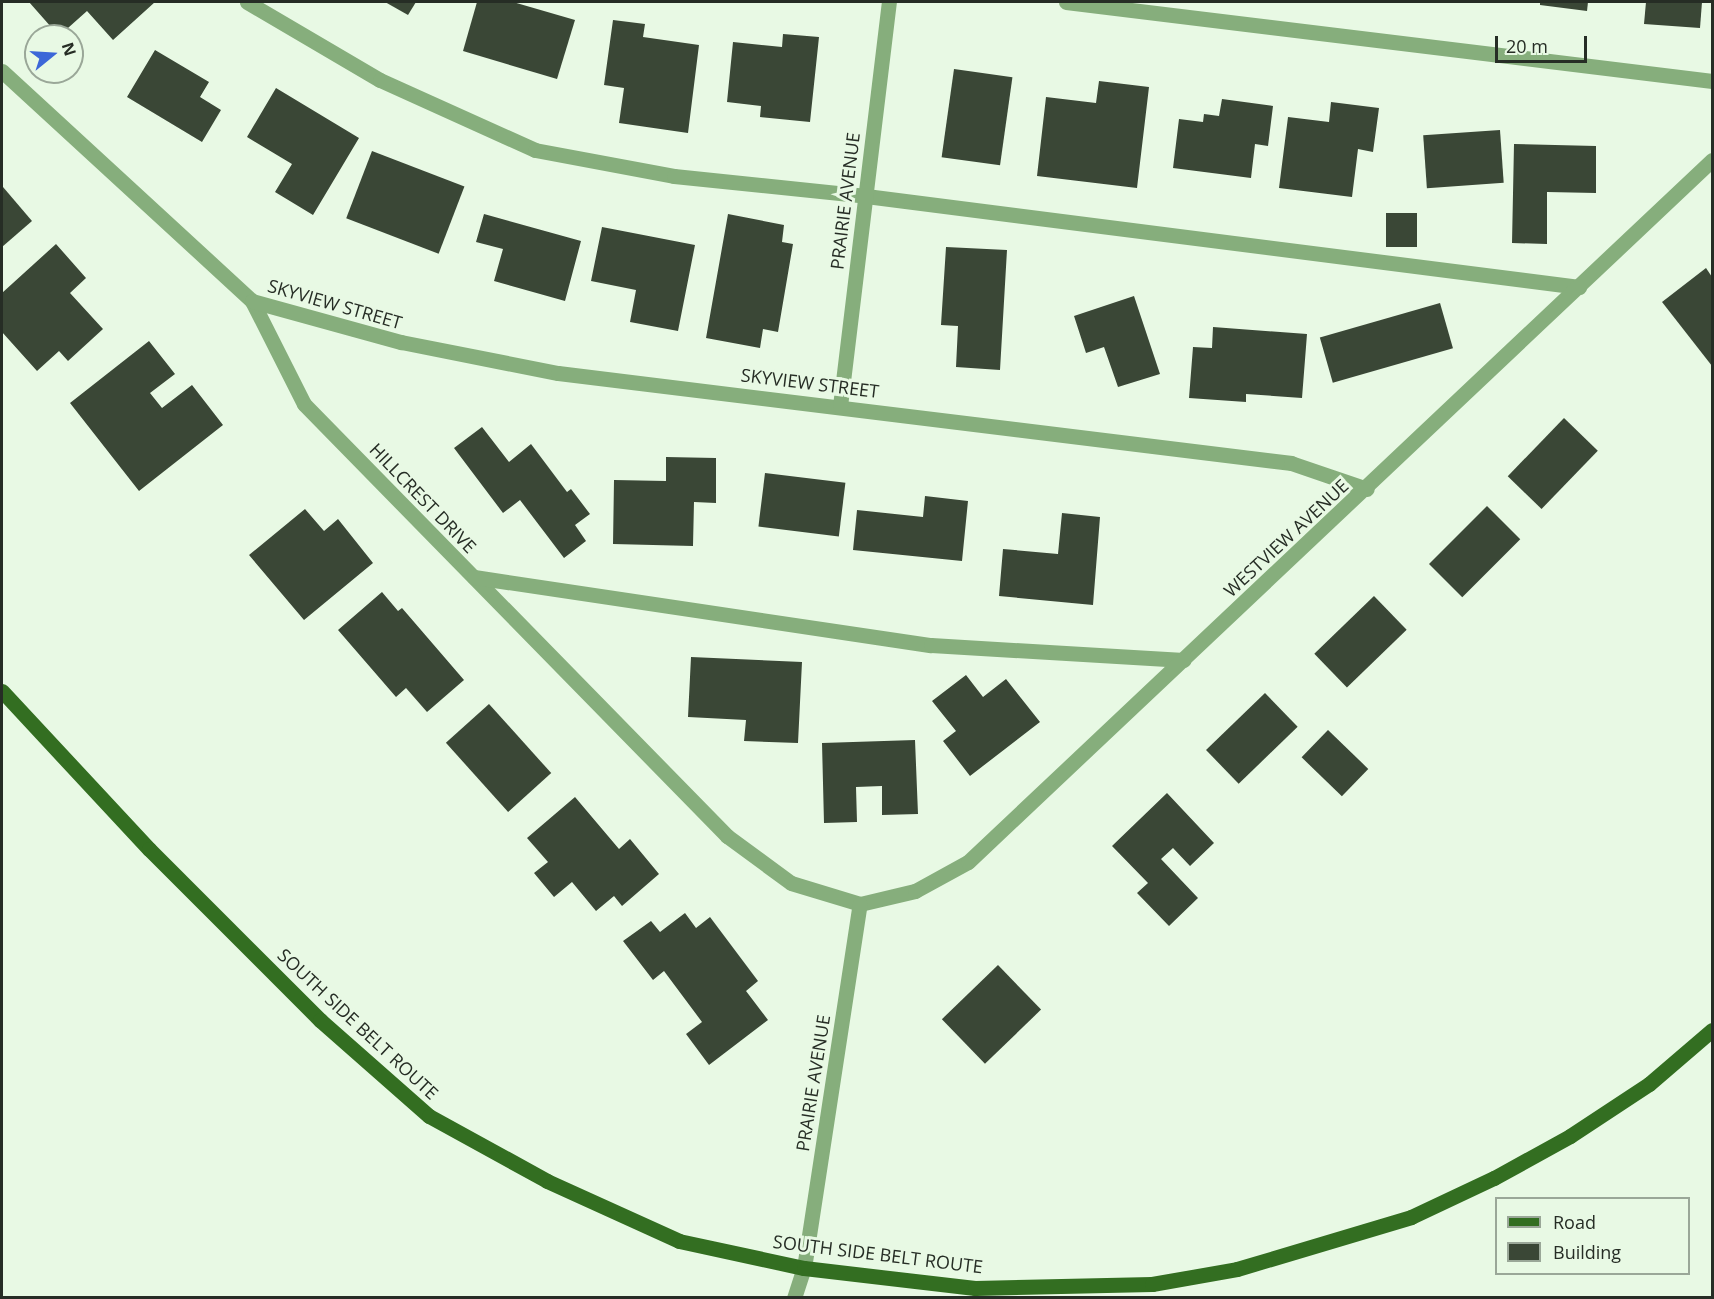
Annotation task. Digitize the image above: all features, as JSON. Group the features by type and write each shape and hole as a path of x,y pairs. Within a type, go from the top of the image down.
{"main road":[{"name":"SOUTH SIDE BELT ROUTE","path":"2,691 149,849 304,1004 429,1116 547,1181 679,1241 804,1268 975,1288 1152,1284 1237,1269 1411,1217 1494,1178 1570,1137 1649,1084 1713,1030"}],"street":[{"path":"247,2 380,80 535,150 674,176 866,196 1580,287"},
{"name":"PRAIRIE AVENUE","path":"840,406 889,2"},
{"path":"1066,2 1713,81"},
{"name":"HILLCREST DRIVE","path":"2,71 252,301 304,404 727,836 791,883 860,904"},
{"name":"WESTVIEW AVENUE","path":"860,904 915,891 968,862 1367,489 1713,160"},
{"name":"SKYVIEW STREET","path":"252,301 400,342 558,374 840,406 1291,463 1367,489"},
{"path":"474,577 931,645 1184,660"},
{"name":"PRAIRIE AVENUE","path":"794,1298 804,1268 860,904"}],"building":[{"path":"29,2 155,2 113,40 87,11 72,24 48,24"},
{"path":"385,2 416,2 408,15"},
{"path":"477,2 513,2 575,20 557,79 463,51"},
{"path":"1540,2 1588,2 1587,11 1540,5"},
{"path":"1646,2 1702,2 1700,28 1644,24"},
{"path":"613,20 645,24 643,37 699,45 688,133 619,123 624,88 604,85"},
{"path":"783,34 819,37 810,122 760,117 761,106 727,102 733,42 782,47"},
{"path":"155,50 209,82 200,97 221,110 202,142 127,97"},
{"path":"954,69 1012,77 1000,165 942,157"},
{"path":"1099,81 1149,87 1137,188 1037,176 1046,97 1096,103"},
{"path":"276,88 359,138 313,215 275,192 292,164 247,137"},
{"path":"1222,99 1273,106 1268,146 1255,144 1251,178 1173,168 1179,119 1203,122 1204,114 1219,116"},
{"path":"1331,102 1379,108 1373,152 1358,149 1352,197 1279,188 1288,117 1329,122"},
{"path":"1500,130 1504,183 1427,188 1423,135"},
{"path":"1514,144 1596,146 1596,193 1547,192 1547,244 1512,243"},
{"path":"372,151 464,186 439,254 346,218"},
{"path":"3,187 32,221 2,247 2,189"},
{"path":"1386,213 1417,213 1417,247 1386,247"},
{"path":"484,214 581,241 565,301 494,281 503,249 476,242"},
{"path":"728,214 784,225 782,242 793,244 778,332 763,329 760,348 706,338"},
{"path":"602,227 695,245 678,331 630,322 636,290 591,281"},
{"path":"56,244 86,278 70,293 103,329 68,361 59,351 37,371 2,332 2,293"},
{"path":"946,247 1007,250 1000,370 956,367 958,326 941,325"},
{"path":"1706,268 1712,277 1712,366 1662,302"},
{"path":"1134,296 1160,374 1118,387 1104,347 1086,353 1074,316"},
{"path":"1440,303 1453,348 1333,383 1320,337"},
{"path":"1213,327 1307,334 1302,398 1246,394 1246,402 1189,398 1193,347 1212,348"},
{"path":"149,341 175,374 150,393 162,408 192,385 223,425 139,491 70,403"},
{"path":"1564,418 1598,451 1542,509 1508,476"},
{"path":"482,427 509,462 531,444 567,492 571,489 590,514 575,525 586,541 564,558 520,500 503,513 454,448"},
{"path":"666,457 716,458 716,503 694,502 693,546 613,544 614,480 666,481"},
{"path":"765,473 845,483 839,536 758,527"},
{"path":"925,496 968,501 962,561 853,550 857,510 923,517"},
{"path":"1487,506 1520,539 1462,597 1429,564"},
{"path":"305,509 324,531 338,519 373,563 304,620 249,555"},
{"path":"1062,513 1100,517 1093,605 999,596 1003,549 1058,554"},
{"path":"382,592 398,611 402,608 464,680 427,712 406,688 396,697 338,630"},
{"path":"1374,596 1407,630 1347,687 1314,654"},
{"path":"691,657 802,662 798,743 744,741 746,720 688,717"},
{"path":"966,675 983,697 1006,679 1040,722 970,776 943,741 956,731 932,701"},
{"path":"1265,693 1298,727 1239,784 1206,750"},
{"path":"489,704 551,773 508,812 446,743"},
{"path":"1328,730 1368,769 1342,796 1302,757"},
{"path":"915,740 918,814 882,815 882,786 856,787 857,822 824,823 822,743"},
{"path":"1167,793 1214,843 1190,866 1173,848 1161,859 1198,898 1169,926 1137,893 1148,883 1112,846"},
{"path":"575,797 619,849 630,839 659,874 622,906 614,896 596,911 572,882 554,897 534,873 548,862 527,838"},
{"path":"685,913 696,928 710,917 758,981 746,991 768,1020 709,1065 686,1034 702,1022 664,971 653,980 623,941 651,921 660,932"},
{"path":"998,965 1041,1010 985,1064 942,1019"}]}
